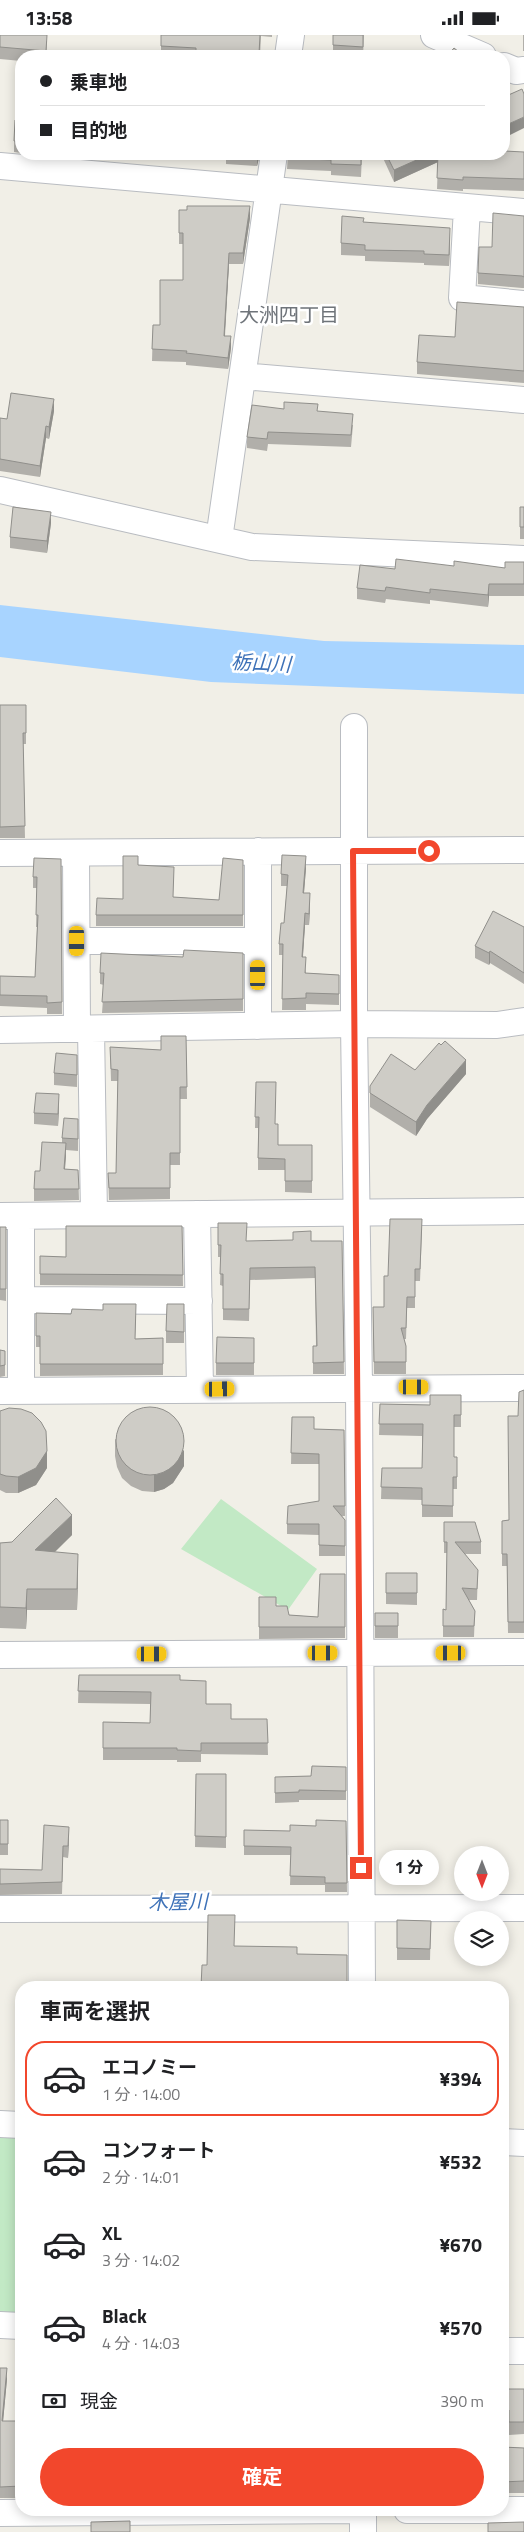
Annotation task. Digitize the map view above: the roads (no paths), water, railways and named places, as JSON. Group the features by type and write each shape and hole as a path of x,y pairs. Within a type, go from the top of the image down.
{"street":[{"path":"289,50 291,35"},
{"path":"434,35 468,50"},
{"path":"510,68 516,71 524,69"},
{"path":"219,539 273,160"},
{"path":"0,166 524,212"},
{"path":"467,207 462,297 524,303"},
{"path":"243,376 524,400"},
{"path":"0,490 252,547 524,559"},
{"path":"354,727 354,1024 362,1981"},
{"path":"0,853 524,850"},
{"path":"258,851 258,1026"},
{"path":"76,853 77,941 84,1029 94,1215"},
{"path":"77,941 258,941"},
{"path":"0,1030 354,1024 497,1025 524,1021"},
{"path":"524,1211 11,1216 22,1300 10,1391 358,1387 524,1388"},
{"path":"197,1214 200,1389"},
{"path":"22,1300 199,1301"},
{"path":"0,1655 524,1652"},
{"path":"0,1909 524,1908"},
{"path":"0,2124 15,2125"},
{"path":"509,2142 524,2143"},
{"path":"0,2325 15,2326"},
{"path":"509,2351 524,2351"},
{"path":"509,2510 524,2510"},
{"path":"0,2513 15,2514"},
{"path":"44,2516 73,2518 144,2516"},
{"path":"363,2516 363,2532"}],"water":[{"name":"栃山川","path":"0,605 324,641 524,645 524,694 211,682 0,657"}],"district":[{"name":"大洲四丁目","path":"289,315"}],"water label":[{"name":"木屋川","path":"178,1902"}]}
